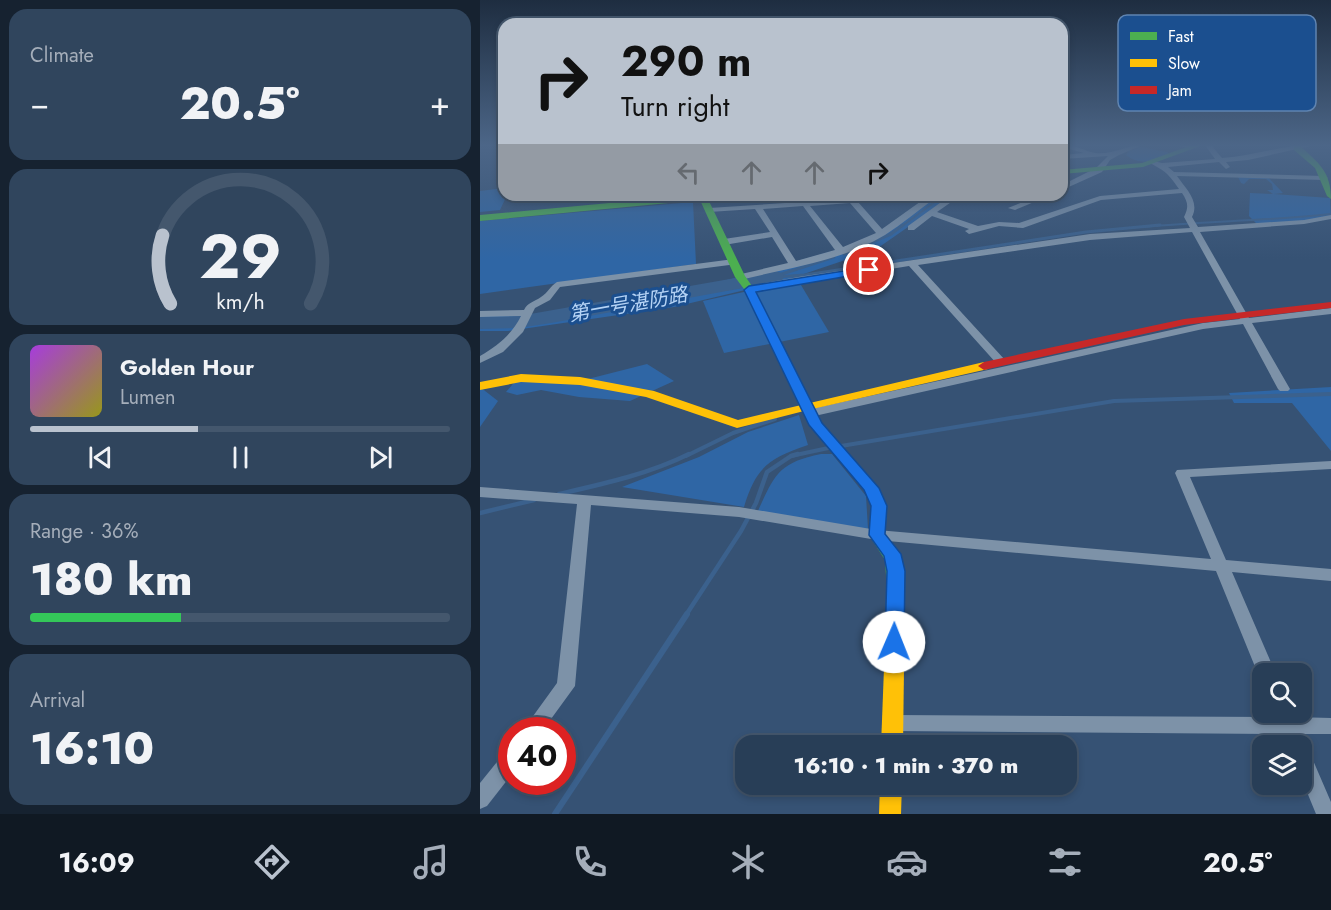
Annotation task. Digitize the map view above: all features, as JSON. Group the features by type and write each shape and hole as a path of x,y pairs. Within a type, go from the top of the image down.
{"street":[{"path":"1177,183 1190,200 1192,208 1188,217 1284,389"},
{"path":"969,231 999,224 1020,226 1100,198 1182,191"},
{"path":"480,218 652,201"},
{"path":"704,201 740,277 749,290 816,425 871,488 879,506 877,535 893,554 896,571 892,735"},
{"path":"709,210 758,207 792,201"},
{"path":"805,201 840,250"},
{"path":"853,201 881,233"},
{"path":"740,277 840,250 881,233 926,201"},
{"path":"911,228 948,201"},
{"path":"1028,201 1044,218"},
{"path":"1012,208 1036,201"},
{"path":"758,207 794,263"},
{"path":"931,213 980,229"},
{"path":"749,290 1090,237 1304,222 1331,218"},
{"path":"724,242 774,234"},
{"path":"480,360 499,350 519,330 531,306 547,298 557,285 734,262"},
{"path":"911,263 1001,362"},
{"path":"480,386 521,378 580,381 649,394 737,424 1244,317 1331,305"},
{"path":"808,410 1001,362 1184,322 1331,311"},
{"path":"480,314 526,315"},
{"path":"1262,663 1182,473 1331,465"},
{"path":"480,492 739,512 877,535 1331,575"},
{"path":"542,717 566,686 585,499"},
{"path":"892,723 1252,719"},
{"path":"1312,723 1331,726"},
{"path":"480,800 498,776"},
{"path":"1312,781 1326,814"},
{"path":"890,814 891,795"}],"shaded area":[{"path":"1274,183 1283,193 1274,194 1330,198 1331,217 1304,222 1257,224 1249,216 1250,193 1273,194 1267,190 1273,190"},
{"path":"498,189 498,201 504,201 500,210 480,212 480,191"},
{"path":"926,201 945,201 875,250 783,281 674,307 508,331 480,331 480,315 549,314 653,297 744,276 847,247 883,231"},
{"path":"693,202 696,264 480,294 480,221"},
{"path":"798,280 829,332 724,353 703,301"},
{"path":"647,364 674,381 630,401 579,397 541,390 517,395 506,392 517,379 580,381"},
{"path":"480,387 498,401 480,427"},
{"path":"1331,387 1331,451 1292,403 1234,403 1229,393"},
{"path":"799,415 808,445 783,455 766,466 754,482 744,507 622,487 699,457 748,432"},
{"path":"821,454 832,454 866,496 868,529 756,515 773,481 785,467"}],"waterway":[{"path":"901,227 936,201"},
{"path":"1143,227 1331,214"},
{"path":"844,254 891,234 903,225"},
{"path":"775,277 805,275 1086,232 1160,225"},
{"path":"782,274 834,257"},
{"name":"第一号湛防路","path":"480,323 519,322 775,277"},
{"path":"841,446 1114,401 1331,394"},
{"path":"686,456 733,433 775,419"},
{"path":"791,456 833,447"},
{"path":"559,494 642,473 689,454"},
{"path":"791,456 798,454"},
{"path":"686,615 741,531 756,503 767,472 791,456"},
{"path":"480,513 534,500"},
{"path":"555,814 687,614"}],"traffic: fast":[{"path":"1326,183 1331,196"},
{"path":"480,218 659,201"},
{"path":"705,201 740,277 749,289 816,425 871,488 879,506 877,535 894,560 896,590"}],"traffic: slow":[{"path":"480,386 521,378 580,381 649,394 737,424 984,366"},
{"path":"892,735 896,590"},
{"path":"890,814 891,795"}],"traffic: jam":[{"path":"984,366 1184,322 1331,305"}],"route":[{"path":"869,270 798,280 749,290 816,425 871,488 879,506 877,535 893,554 896,571 894,642"}]}
